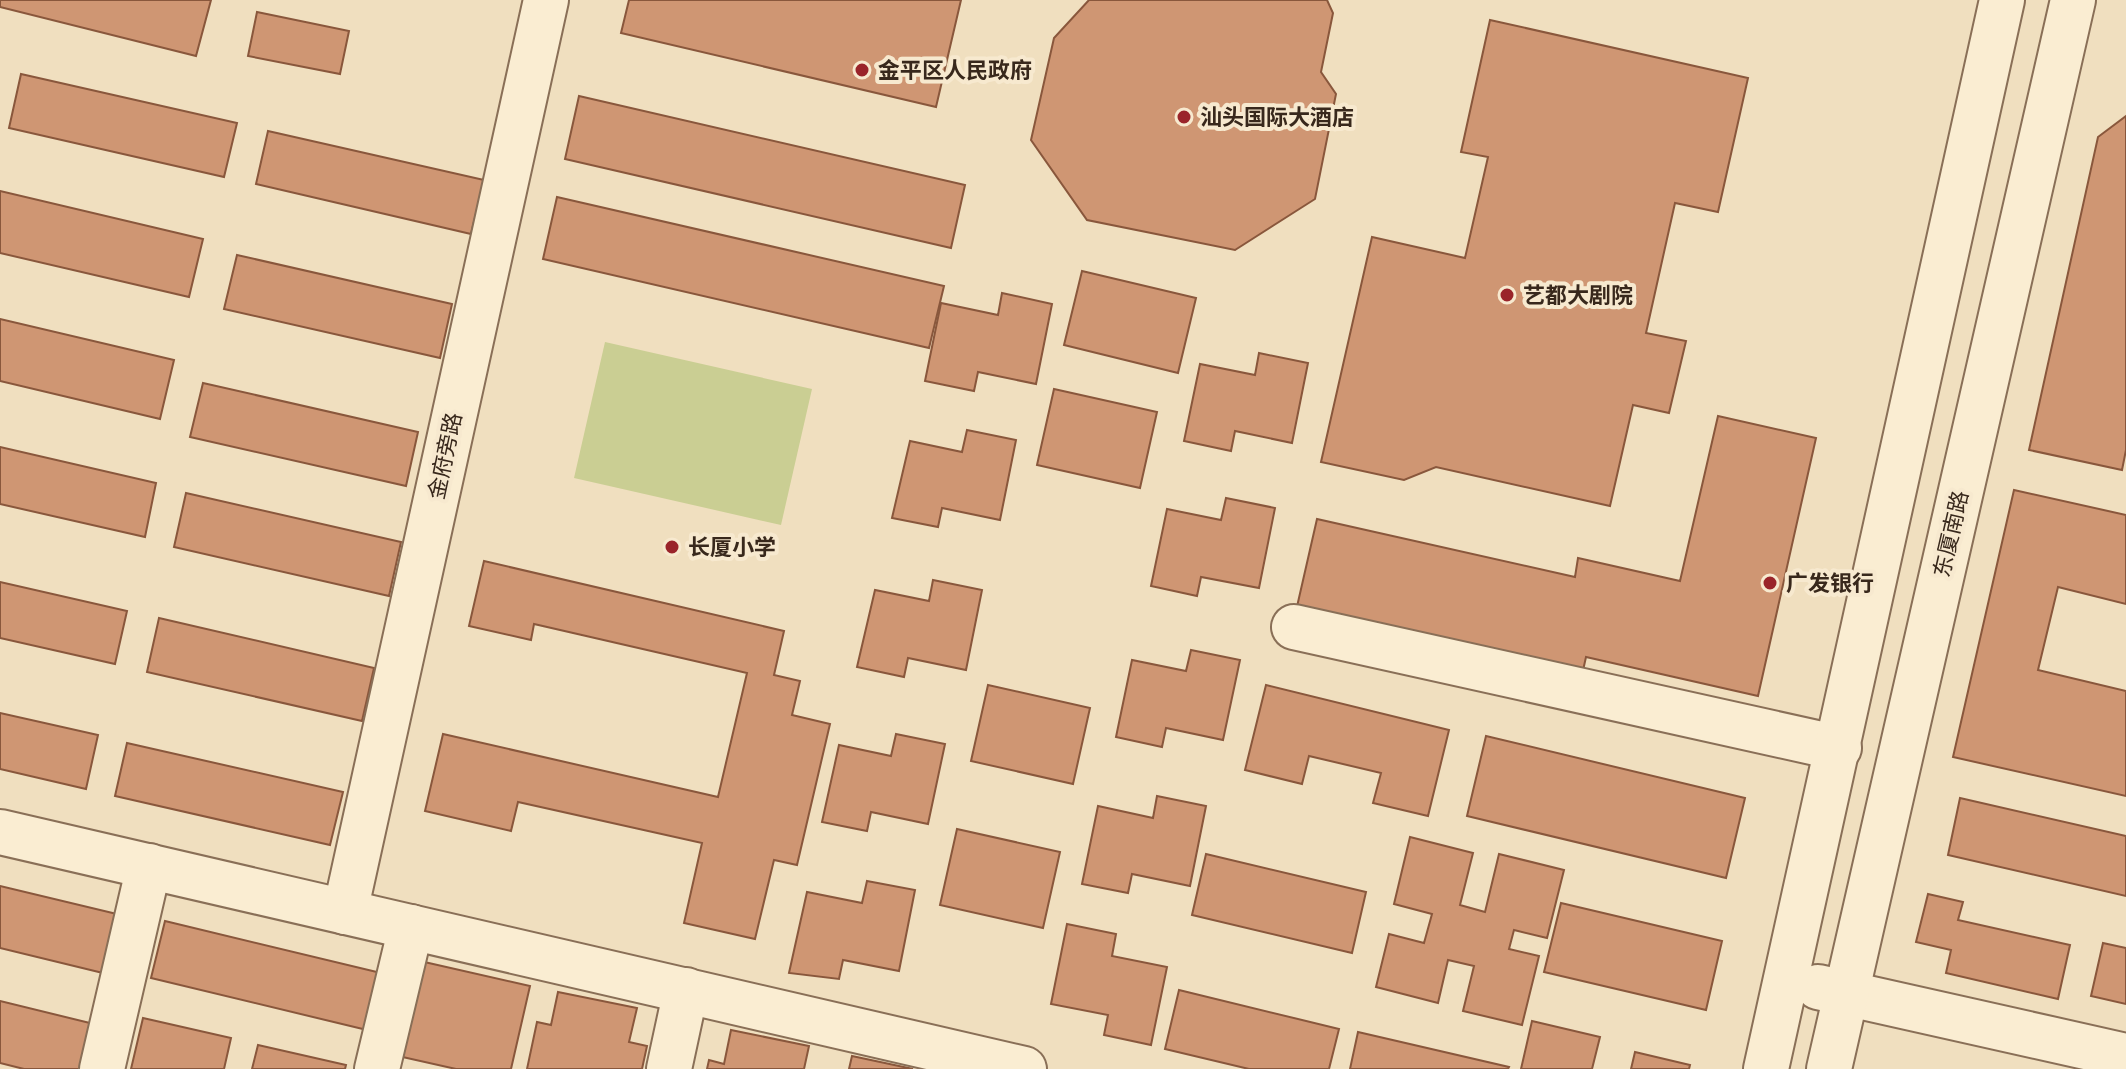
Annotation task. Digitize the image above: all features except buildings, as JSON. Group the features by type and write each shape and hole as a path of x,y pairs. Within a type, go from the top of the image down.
{"street":[{"name":"金府旁路","path":"345,912 546,0"},
{"path":"1766,1069 2002,0"},
{"name":"东厦南路","path":"1829,1069 2073,0"},
{"path":"1294,627 1839,748"},
{"path":"0,832 1024,1069"},
{"path":"102,1069 149,866"},
{"path":"377,1069 411,927"},
{"path":"1788,980 2126,1056"},
{"path":"669,1069 686,990"}],"green space":[{"path":"605,342 812,389 781,525 574,478"}],"place":[{"name":"金平区人民政府","path":"862,70"},
{"name":"汕头国际大酒店","path":"1184,117"},
{"name":"艺都大剧院","path":"1507,295"},
{"name":"长厦小学","path":"672,547"},
{"name":"广发银行","path":"1770,583"}]}
